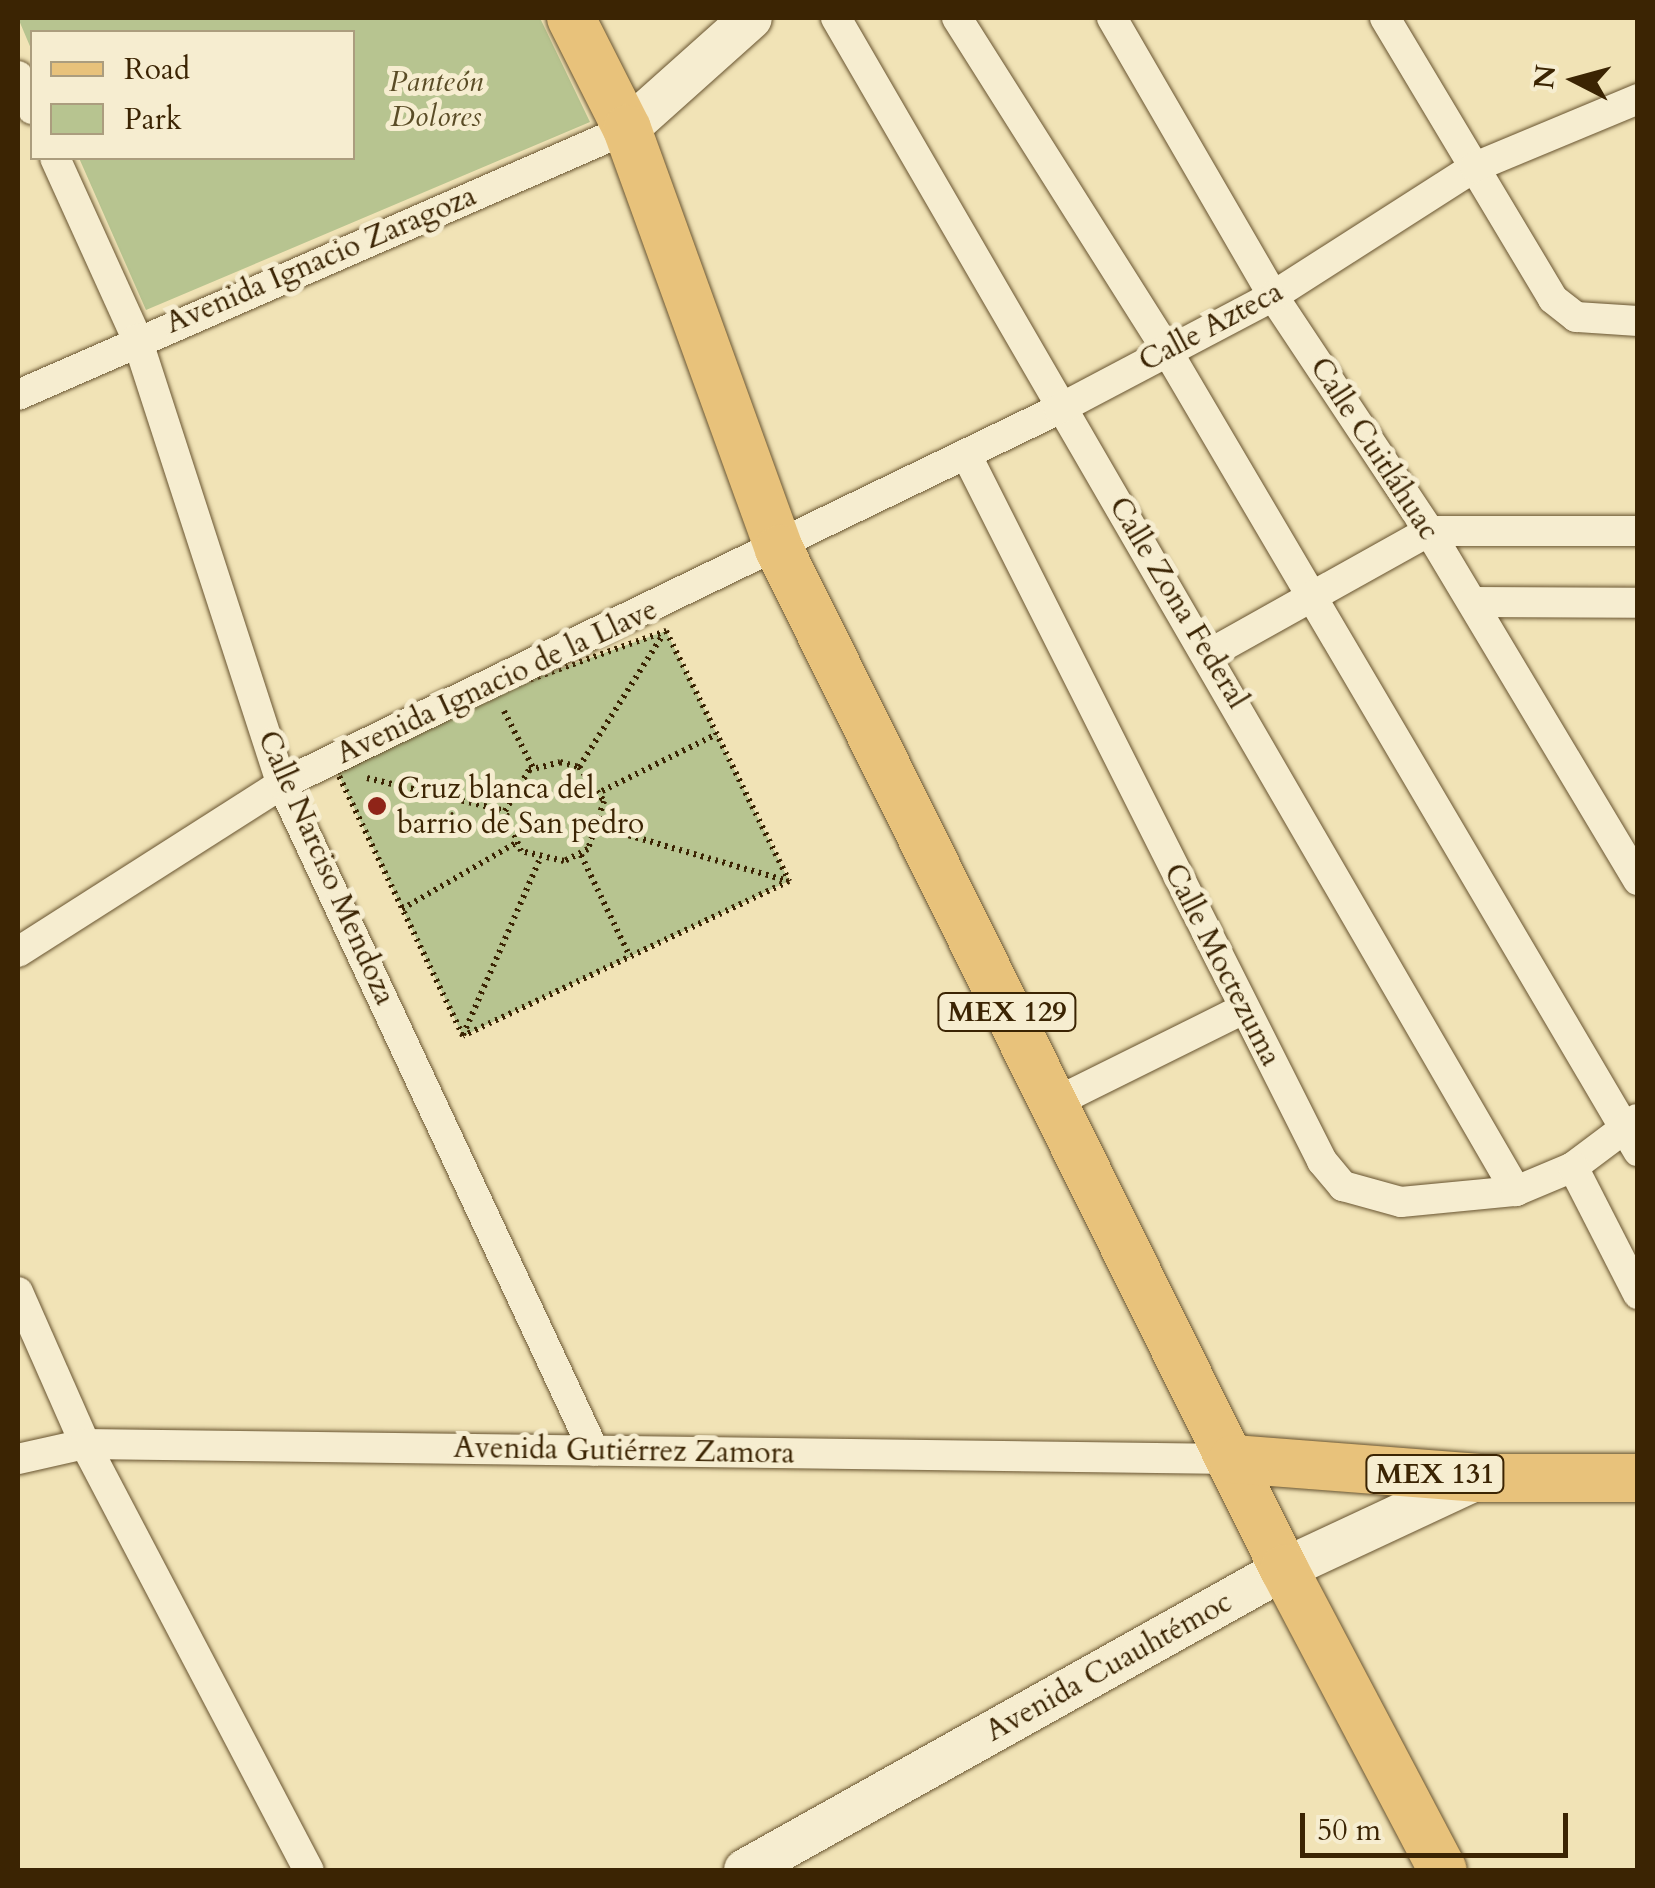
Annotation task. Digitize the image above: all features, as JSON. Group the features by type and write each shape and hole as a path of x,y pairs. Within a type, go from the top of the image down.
{"main road":[{"name":"MEX 129","path":"571,18 626,129 779,549 1052,1104 1233,1458 1284,1569 1444,1870"},
{"path":"626,129 751,18"},
{"name":"MEX 131","path":"1233,1458 1479,1478 1638,1478"},
{"name":"Avenida Cuauhtémoc","path":"745,1870 1284,1569 1479,1478"}],"street":[{"name":"Calle Zona Federal","path":"836,18 1059,409 1211,654 1516,1191"},
{"path":"958,18 1166,350 1633,1133"},
{"name":"Calle Cuitláhuac","path":"1112,18 1273,296 1429,531 1638,880"},
{"path":"1386,18 1564,312 1638,321"},
{"path":"18,76 30,104"},
{"name":"Calle Azteca","path":"779,549 1059,409 1273,296 1475,168 1638,99"},
{"name":"Avenida Ignacio Zaragoza","path":"18,394 626,129"},
{"name":"Calle Narciso Mendoza","path":"55,160 137,339 282,784 594,1451"},
{"name":"Calle Moctezuma","path":"966,454 1322,1161 1343,1186 1401,1202 1516,1191 1573,1167 1633,1133"},
{"path":"1211,654 1314,601 1429,531 1638,531"},
{"name":"Avenida Ignacio de la Llave","path":"18,952 282,784 779,549"},
{"path":"1472,602 1638,603"},
{"path":"1052,1104 1244,1009"},
{"path":"1573,1167 1638,1294"},
{"path":"18,1292 85,1444 309,1870"},
{"name":"Avenida Gutiérrez Zamora","path":"18,1459 85,1444 1233,1458"}],"path":[{"path":"282,784 338,772 494,692 666,630"},
{"path":"666,630 789,881"},
{"path":"579,767 666,630"},
{"path":"494,692 533,768"},
{"path":"602,791 717,734"},
{"path":"546,761 579,767 602,791 600,828 581,855 540,859 516,844 505,811 533,768 546,761"},
{"path":"338,772 505,811"},
{"path":"338,772 462,1036"},
{"path":"600,828 789,881"},
{"path":"402,909 516,844"},
{"path":"581,855 630,956"},
{"path":"462,1036 540,859"},
{"path":"462,1036 789,881"}],"green space":[{"name":"Panteón Dolores","path":"18,18 540,18 590,122 146,310 80,160 355,160 355,30 30,30 30,46"},
{"path":"666,631 789,881 463,1036 337,772 495,692"}],"place":[{"name":"Cruz blanca del barrio de San pedro","path":"377,806"}]}
